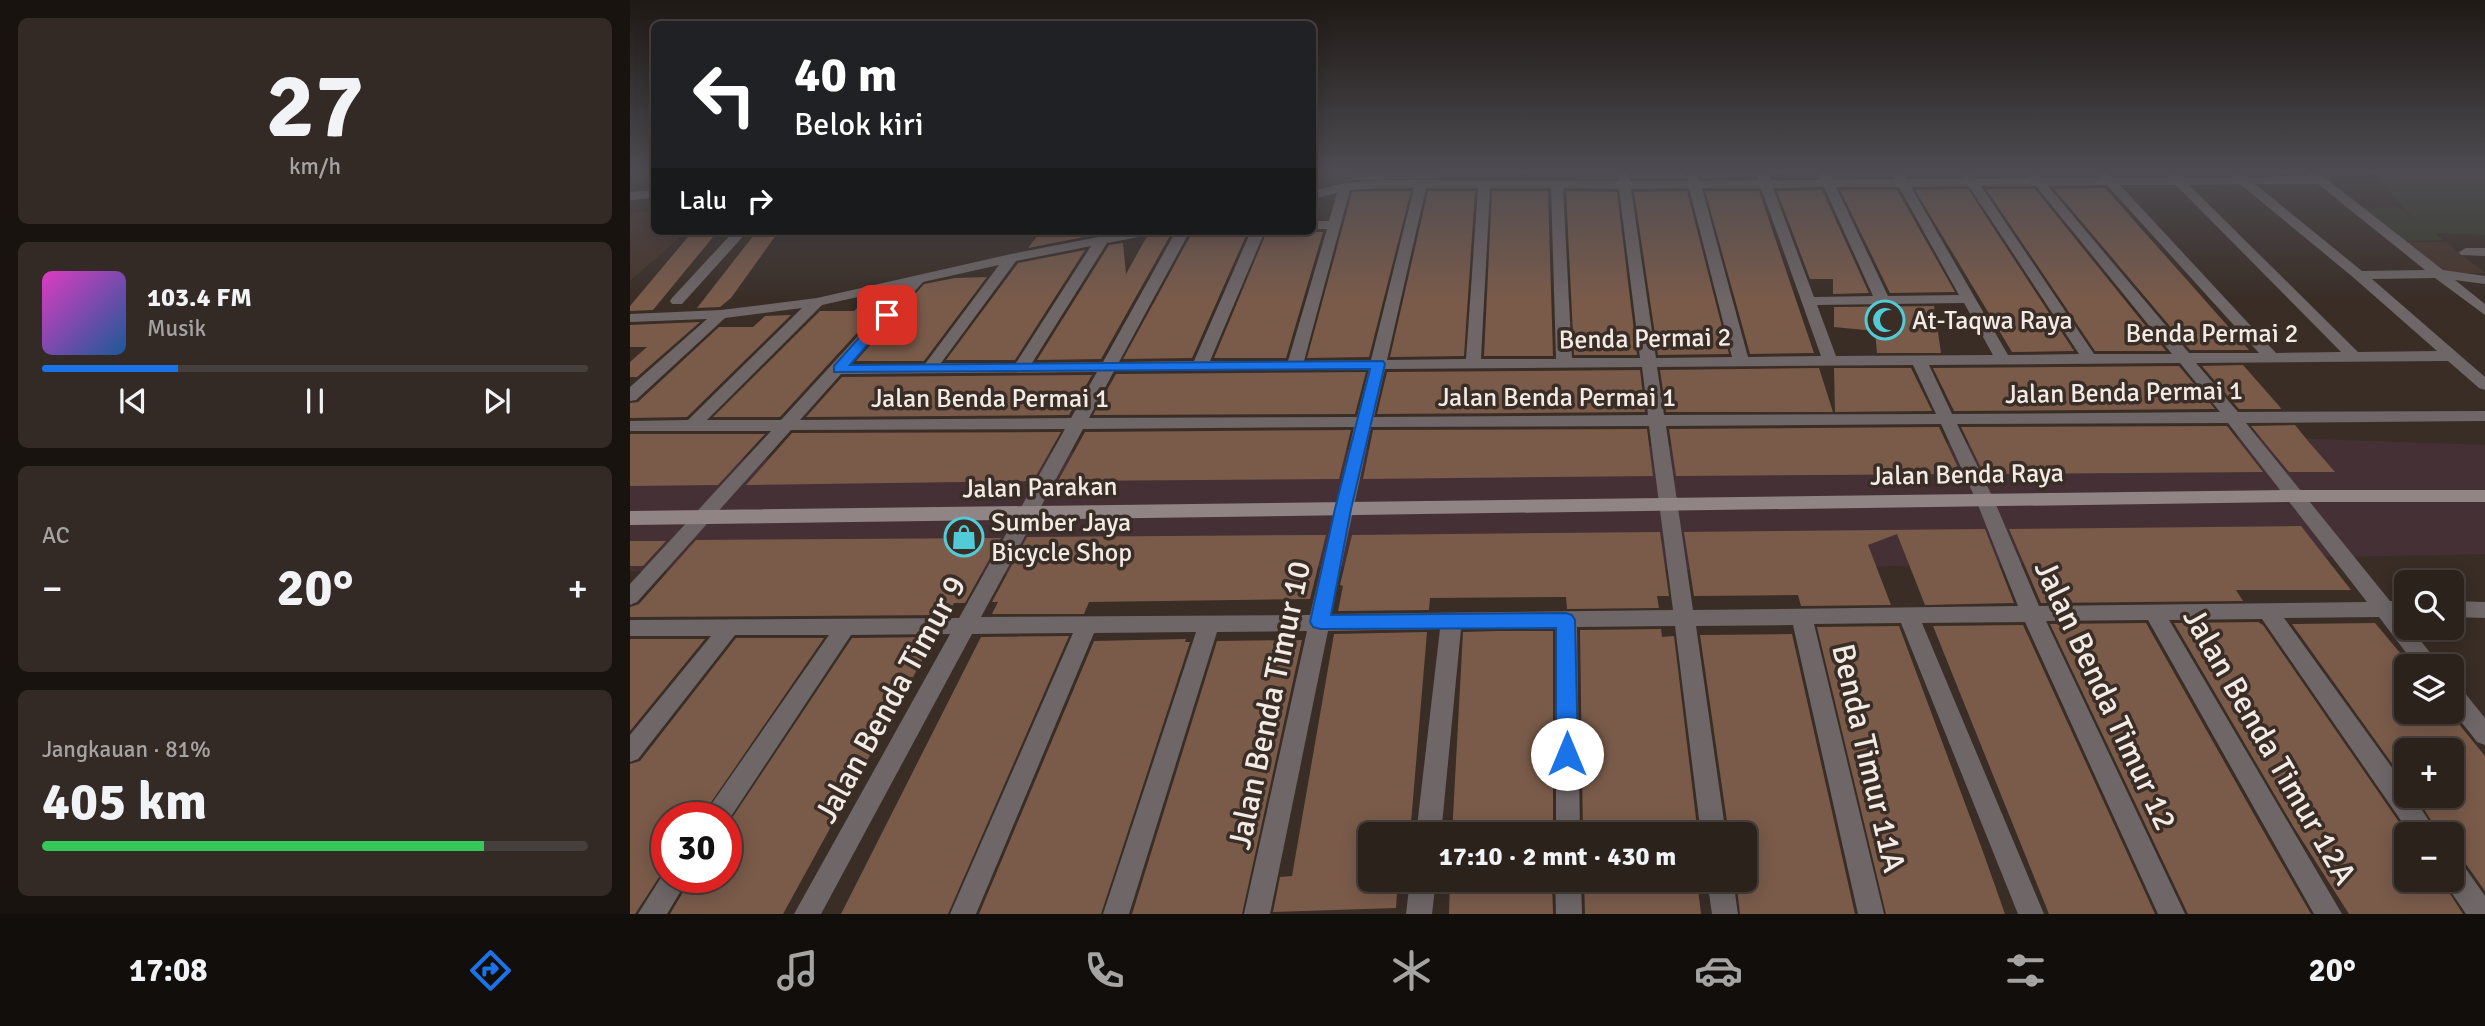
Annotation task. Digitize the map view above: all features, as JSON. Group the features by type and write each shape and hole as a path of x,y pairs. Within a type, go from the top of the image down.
{"street":[{"path":"1295,365 1337,216"},
{"name":"Jalan Benda Timur 10","path":"1257,914 1343,509 1414,216"},
{"path":"1472,364 1482,216"},
{"path":"1558,216 1564,363"},
{"path":"1629,216 1712,822"},
{"path":"1703,216 1741,361"},
{"path":"1778,216 1830,360"},
{"path":"1843,216 1882,299"},
{"path":"1921,216 2003,359"},
{"path":"1995,216 2089,358"},
{"path":"2067,216 2231,415 2419,654"},
{"path":"2141,216 2270,357"},
{"path":"2213,216 2354,357"},
{"path":"2286,216 2485,385"},
{"path":"2365,216 2485,311"},
{"path":"1316,225 1335,225"},
{"path":"677,301 737,235"},
{"path":"630,318 721,314 817,302 1011,258 1128,235"},
{"name":"Jalan Benda Timur 9","path":"807,914 1181,235"},
{"path":"1200,366 1256,235"},
{"path":"1021,367 1102,240"},
{"path":"2466,252 2485,252"},
{"path":"930,368 1011,258"},
{"path":"2359,275 2438,274 2485,280"},
{"path":"630,597 789,425 919,278"},
{"path":"1809,301 1969,299"},
{"path":"692,426 817,302"},
{"path":"630,396 721,314"},
{"name":"Benda Permai 2","path":"839,369 2451,356"},
{"name":"Jalan Benda Timur 12","path":"1918,359 1986,500 2031,612 2172,914"},
{"name":"Jalan Benda Permai 1","path":"630,426 2231,415 2485,416"},
{"name":"Jalan Benda Raya","path":"1450,507 2485,496"},
{"name":"Jalan Parakan","path":"630,518 1450,507"},
{"path":"630,628 1684,619 2394,608"},
{"path":"2464,609 2485,610"},
{"path":"2267,610 2417,822"},
{"name":"Jalan Benda Timur 12A","path":"2153,611 2329,914"},
{"path":"1908,614 2031,914"},
{"name":"Benda Timur 11A","path":"1802,617 1871,914"},
{"path":"1566,620 1568,822"},
{"path":"1429,822 1451,621"},
{"path":"963,914 1087,624"},
{"path":"1116,914 1209,624"},
{"path":"727,802 846,626"},
{"path":"630,752 730,627"},
{"path":"2464,709 2485,735"},
{"path":"2464,889 2482,914"},
{"path":"1419,914 1422,892"},
{"path":"1568,892 1569,914"},
{"path":"1722,892 1725,914"},
{"path":"651,914 665,893"}],"shaded area":[{"path":"630,216 651,216 651,235 682,235 630,281"},
{"path":"2406,242 2446,242 2485,273 2445,273"},
{"path":"2258,437 2485,445 2485,554 1698,570 1345,567 1011,574 630,571 630,458 770,459 1075,452 1966,443"}],"green space":[{"path":"2372,216 2410,216 2418,221 2412,216 2485,216 2485,235 2435,233 2443,240 2406,241"}],"building":[{"path":"1346,216 1405,216 1369,357 1307,358"},
{"path":"1422,216 1473,216 1464,356 1390,357"},
{"path":"1491,216 1549,216 1553,356 1484,356"},
{"path":"1567,216 1620,216 1637,355 1574,355"},
{"path":"1637,216 1693,216 1729,354 1658,355"},
{"path":"1712,216 1767,216 1814,353 1750,354"},
{"path":"1786,216 1834,216 1869,293 1833,294 1833,279 1810,279"},
{"path":"1852,216 1912,216 1955,292 1890,293"},
{"path":"1930,216 1985,216 2074,351 2012,352"},
{"path":"2004,216 2057,216 2166,351 2095,351"},
{"path":"2077,216 2130,216 2249,350 2190,350"},
{"path":"1316,232 1323,232 1286,358 1214,358 1265,235 1316,235"},
{"path":"690,235 715,235 653,310 630,311 630,306"},
{"path":"754,235 776,235 731,298 720,307 697,308"},
{"path":"1038,235 1095,235 1028,248"},
{"path":"1170,235 1101,359 1037,360 1109,245 1123,243 1126,274 1146,238"},
{"path":"1191,235 1246,235 1192,358 1123,359"},
{"path":"1085,250 1015,360 946,360 1018,263"},
{"path":"987,277 924,361 856,361 924,284 955,278"},
{"path":"865,300 887,300 780,417 713,417 820,311 854,311"},
{"name":"At-Taqwa Raya","path":"1934,306 1941,353 1877,353 1875,331 1834,327 1834,307"},
{"path":"791,315 687,417 630,418 630,403 638,402 719,327 753,327 765,316"},
{"path":"700,322 637,377 630,377 630,362 647,347 630,347 630,325"},
{"path":"2243,365 2281,409 2239,409 2202,366"},
{"path":"2179,366 2215,409 1954,411 1933,368"},
{"path":"1819,368 1833,412 1666,412 1660,370"},
{"path":"1834,368 1911,368 1932,411 1835,412"},
{"path":"1640,370 1645,412 1377,414 1387,372"},
{"path":"1366,372 1355,414 1093,415 1116,374"},
{"path":"1092,375 1069,415 806,417 842,377"},
{"path":"2295,425 2335,472 2289,472 2251,426"},
{"path":"2227,426 2263,472 1984,474 1961,427"},
{"path":"1939,427 1961,474 1676,476 1669,429"},
{"path":"1647,429 1653,476 1363,479 1373,430"},
{"path":"1351,430 1339,479 1058,481 1085,432"},
{"path":"1061,432 1033,481 746,485 792,433"},
{"path":"630,434 765,434 718,485 630,486"},
{"path":"2301,526 2351,590 2236,590 2243,601 2041,603 2009,529"},
{"path":"1985,529 2014,603 1925,605 1897,534 1868,545 1891,605 1801,606 1798,595 1694,596 1684,532"},
{"path":"1660,532 1669,596 1657,596 1659,608 1567,609 1566,597 1430,598 1429,610 1338,611 1343,586 1340,585 1352,535"},
{"path":"1326,535 1310,599 1089,602 1084,614 992,614 998,602 992,602 1027,537"},
{"path":"1001,538 965,603 954,603 947,615 630,617 630,607 639,604 696,540"},
{"path":"630,541 666,541 643,566 630,566"},
{"path":"2258,622 2263,625 2399,822 2394,822 2394,892 2449,892 2463,914 2349,914 2293,826 2174,623"},
{"path":"2146,623 2311,914 2188,914 2050,624"},
{"path":"2375,623 2401,654 2394,654 2394,724 2459,724 2485,756 2485,891 2464,861 2464,822 2432,822 2423,808 2464,808 2464,738 2394,738 2394,766 2292,624"},
{"path":"2023,625 2155,914 2049,914 1933,626"},
{"path":"1899,626 2005,914 1886,914 1817,627"},
{"path":"1661,629 1662,637 1674,636 1696,822 1583,822 1580,630"},
{"path":"1553,631 1553,822 1453,822 1463,632"},
{"path":"1427,632 1411,822 1358,822 1358,892 1397,892 1396,908 1273,912 1280,877 1292,876 1334,634"},
{"path":"1792,634 1855,914 1740,914 1737,892 1757,892 1757,822 1727,822 1700,635"},
{"path":"1069,636 948,914 841,914 981,637"},
{"path":"935,637 783,914 670,914 682,893 742,893 742,803 852,638"},
{"path":"736,638 824,638 711,802 651,802 651,890 635,914 630,914 630,764 640,761"},
{"path":"630,639 705,639 630,731"},
{"path":"1186,639 1185,642 1190,642 1101,914 979,914 1094,641"},
{"path":"1302,640 1242,914 1132,914 1217,641"},
{"path":"1450,892 1552,892 1553,914 1449,914"},
{"path":"1584,892 1698,892 1701,914 1585,914"}],"place":[{"name":"At-Taqwa Raya","path":"1885,320"},
{"name":"Sumber Jaya Bicycle Shop","path":"964,537"}],"route":[{"path":"887,315 839,369 1378,364 1343,509 1320,622 1566,620 1567,754"}]}
